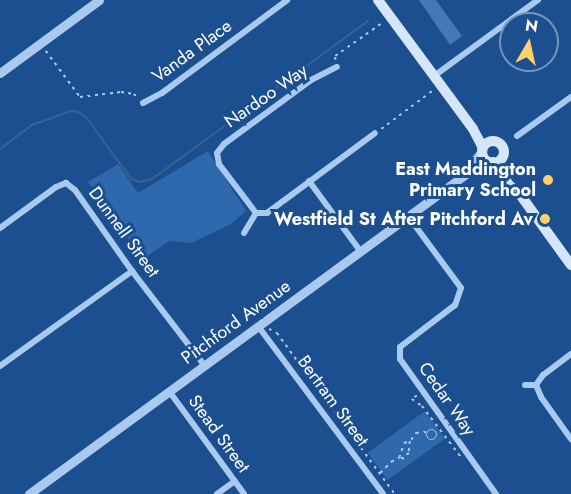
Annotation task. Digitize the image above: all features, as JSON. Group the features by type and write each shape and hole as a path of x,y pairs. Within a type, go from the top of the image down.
{"main road":[{"path":"378,0 571,266"},
{"path":"473,129 501,145 504,151 489,156"},
{"path":"489,156 492,141"}],"street":[{"path":"0,73 40,44 88,3 99,0"},
{"name":"Vanda Place","path":"143,103 162,93 287,0"},
{"path":"434,76 538,0"},
{"name":"Nardoo Way","path":"256,213 219,164 218,153 224,144 311,80 337,67"},
{"path":"517,135 571,97"},
{"path":"244,233 256,213 267,213 375,133"},
{"name":"Pitchford Avenue","path":"28,494 204,365 261,330 489,156"},
{"path":"309,181 361,252"},
{"name":"Dunnell Street","path":"0,228 56,187 66,183 75,190 132,271 204,365"},
{"name":"Cedar Way","path":"408,216 461,288 455,305 400,347 400,359 496,494"},
{"path":"0,366 132,271"},
{"name":"Bertram Street","path":"261,330 382,494"},
{"path":"536,385 543,375 571,354"},
{"path":"525,385 536,385"},
{"path":"536,385 541,397 571,439"},
{"name":"Stead Street","path":"169,391 244,494"},
{"path":"217,494 235,481"}],"path":[{"path":"334,58 382,22"},
{"path":"40,44 80,97 121,92 134,94 143,103"},
{"path":"375,133 432,91"},
{"path":"261,330 269,329 277,333 395,494"},
{"path":"422,392 412,399 422,406 463,460"},
{"path":"427,432 428,439 434,440 437,437 435,431 437,427"},
{"path":"380,474 391,462 399,458 404,459 409,453 410,441 416,433 435,431"},
{"path":"399,458 404,443 410,441"}],"shaded area":[{"path":"208,151 246,211 231,224 191,243 169,241 143,259 88,182 118,164 138,193"},
{"path":"425,411 445,439 388,480 368,453"}],"building":[{"path":"419,0 436,0 462,36 450,45"}],"waterway":[{"path":"0,149 32,125 71,111 78,112 86,117 131,179 140,182 152,179 368,21"}],"place":[{"name":"East Maddington Primary School","path":"548,180"},
{"name":"Westfield St After Pitchford Av","path":"545,219"}]}
